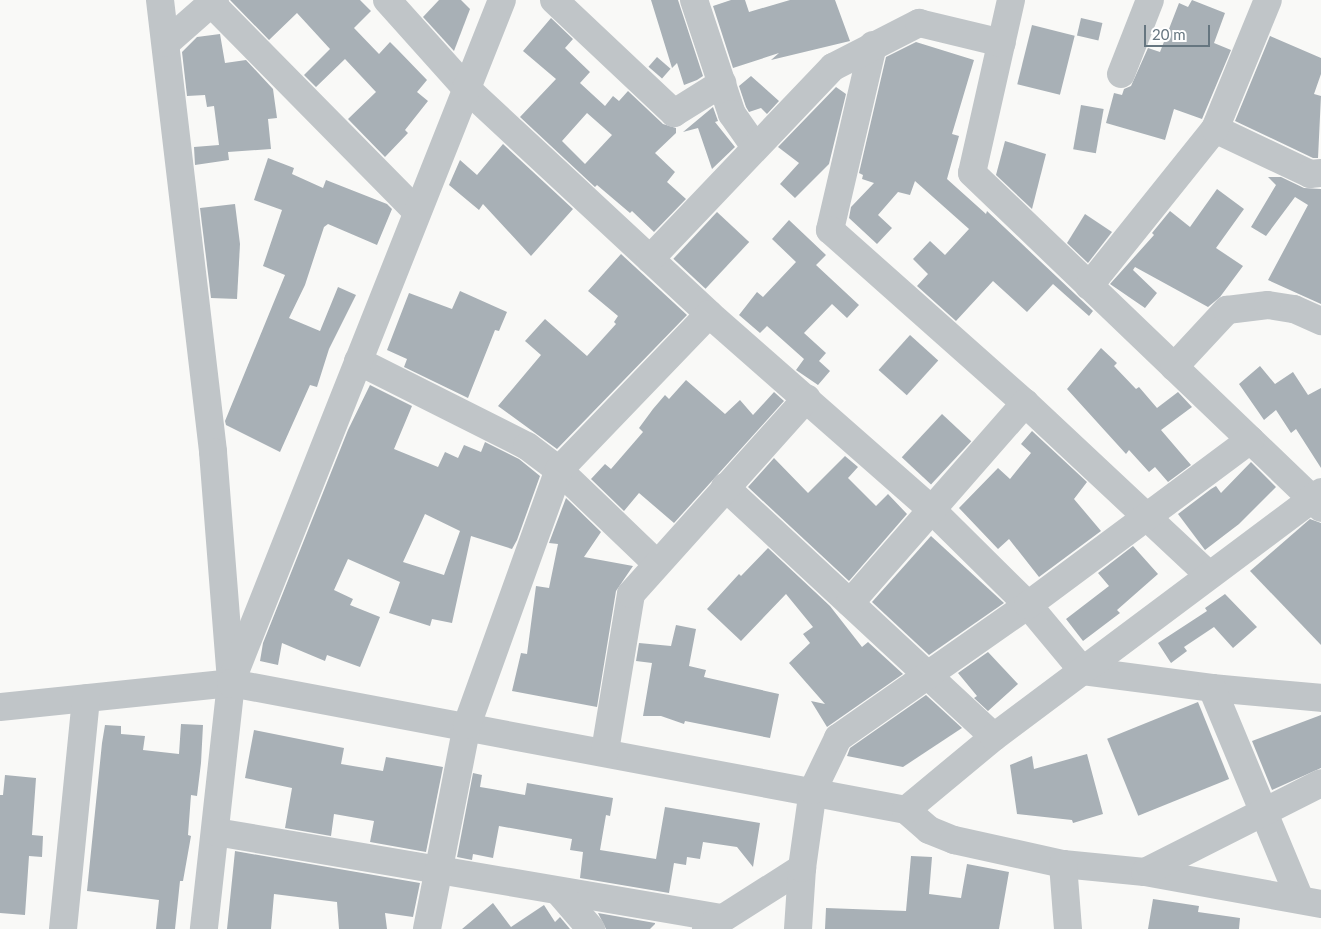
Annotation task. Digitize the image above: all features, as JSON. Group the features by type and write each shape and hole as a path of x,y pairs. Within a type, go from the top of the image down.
{"street":[{"path":"160,0 213,452 231,683 204,929"},
{"path":"387,0 466,88 709,314 807,398 933,511 1028,605 1083,671 1212,688 1321,698"},
{"path":"231,683 502,0"},
{"path":"554,0 674,113 722,83"},
{"path":"694,0 732,114 754,146"},
{"path":"906,810 994,737 1208,574 1318,500 1250,440 972,173 1011,0"},
{"path":"1122,74 1150,0"},
{"path":"1089,286 1215,129 1268,0"},
{"path":"166,43 213,2 417,212"},
{"path":"650,259 754,146 833,67 918,23 1002,43"},
{"path":"873,45 830,230 1025,403 1208,574"},
{"path":"1215,129 1310,174 1321,173"},
{"path":"1174,367 1227,310 1268,305 1286,308 1321,321"},
{"path":"427,929 467,725 559,470 709,314"},
{"path":"358,361 527,446 559,470 656,563"},
{"path":"605,751 631,594 656,563 807,398"},
{"path":"850,603 933,511 1025,403"},
{"path":"798,929 802,868 812,790 838,738 928,678 1149,517 1250,440"},
{"path":"725,488 928,678 994,737"},
{"path":"0,707 231,683 467,725 812,790 906,810 929,830 954,840 1063,864 1145,872 1310,902"},
{"path":"1212,688 1264,814 1310,902"},
{"path":"64,929 86,698"},
{"path":"1145,872 1264,814 1321,783"},
{"path":"216,832 438,870 713,924 802,868"},
{"path":"1063,864 1068,929"},
{"path":"560,893 591,929"}],"building":[{"path":"230,0 360,0 371,11 354,28 379,54 390,42 427,80 417,92 428,101 405,130 408,133 385,157 348,119 376,92 345,59 316,87 304,75 330,49 297,13 269,40"},
{"path":"439,0 461,0 470,9 454,51 423,17"},
{"path":"651,0 678,0 703,76 697,80 684,85 677,63 672,68"},
{"path":"731,0 745,0 749,12 790,0 835,0 850,41 771,60 779,53 733,68 713,6"},
{"path":"1192,0 1225,13 1214,43 1231,50 1202,119 1174,109 1165,140 1106,123 1114,93 1122,95 1124,89 1131,86 1148,48 1160,52 1179,3 1188,7"},
{"path":"551,18 573,39 565,48 590,72 580,83 605,106 613,96 619,101 628,91 663,124 676,128 676,133 655,153 675,172 667,182 686,199 654,232 632,211 630,213 597,185 595,187 520,117 556,79 523,51","holes":["587,113 612,135 585,164 562,141"]},
{"path":"1081,18 1102,23 1098,40 1077,36"},
{"path":"1032,25 1075,36 1060,95 1017,84"},
{"path":"220,34 225,63 246,60 273,89 277,118 268,119 271,149 228,152 229,160 195,165 194,147 219,145 214,106 207,107 205,95 187,96 182,52 197,37"},
{"path":"1270,36 1321,58 1321,74 1314,94 1321,96 1318,158 1313,158 1235,121"},
{"path":"916,42 974,60 952,134 959,136 947,179 986,214 987,211 1093,311 1089,316 1053,284 1027,312 993,281 956,321 917,286 928,274 913,259 930,241 945,255 969,229 915,181 910,195 898,192 878,215 892,228 877,244 849,218 851,207 874,183 862,179 863,175 859,173 886,57"},
{"path":"657,57 671,69 662,79 648,67"},
{"path":"751,76 779,101 767,114 761,108 749,112 746,107 739,86"},
{"path":"836,87 846,94 829,164 795,198 780,184 799,163 778,147"},
{"path":"1081,105 1104,109 1096,153 1073,149"},
{"path":"713,107 718,121 715,122 735,147 712,169 698,128 683,132"},
{"path":"1005,141 1046,154 1032,209 996,175"},
{"path":"503,144 573,209 531,256 483,204 479,210 449,185 460,160 477,175"},
{"path":"268,158 294,168 292,174 323,188 326,180 387,204 392,209 377,245 328,224 324,227 305,285 289,318 320,331 338,287 356,295 329,349 317,387 310,385 280,452 226,425 225,421 285,275 263,266 282,210 254,200"},
{"path":"1268,177 1281,177 1304,188 1321,189 1321,304 1268,280 1308,205 1295,197 1266,236 1251,227 1276,185"},
{"path":"1217,189 1244,209 1216,248 1243,266 1220,297 1208,307 1135,267 1133,270 1157,293 1145,308 1110,284 1154,235 1152,233 1170,211 1190,227"},
{"path":"235,204 240,244 237,299 211,298 200,208"},
{"path":"717,212 749,242 706,289 673,259"},
{"path":"1085,214 1112,232 1088,263 1067,243"},
{"path":"789,220 826,255 816,265 859,305 847,318 832,304 804,333 826,353 819,361 830,371 818,385 796,370 804,359 767,326 760,333 739,315 757,292 763,297 796,262 772,239"},
{"path":"621,254 687,315 557,449 498,406 541,355 525,341 545,319 587,356 616,324 614,322 618,316 588,291"},
{"path":"460,291 507,312 499,331 495,330 468,398 404,367 407,359 387,350 409,293 452,309"},
{"path":"910,335 938,360 907,395 879,370"},
{"path":"1101,348 1117,363 1114,366 1136,389 1139,387 1157,408 1178,392 1192,407 1161,430 1191,465 1168,482 1155,467 1149,472 1129,450 1126,454 1067,389"},
{"path":"1260,366 1275,384 1293,372 1308,395 1321,388 1321,468 1296,429 1291,433 1276,410 1264,420 1239,384"},
{"path":"686,380 725,414 740,400 753,415 774,392 784,401 674,523 639,493 624,511 591,479 605,464 611,469 643,432 639,428 653,409 665,395 669,399"},
{"path":"370,385 412,406 394,449 438,467 445,452 458,458 464,445 481,452 485,442 519,459 540,476 512,549 471,536 452,623 432,619 430,626 389,613 400,582 348,559 334,590 353,599 350,605 380,617 360,667 327,655 325,661 282,643 278,665 260,661 263,643 348,430","holes":["425,514 460,531 444,575 403,562"]},
{"path":"942,414 971,441 931,484 902,457"},
{"path":"1032,431 1087,482 1074,499 1101,531 1039,577 1009,539 998,549 959,508 998,468 1010,479 1031,453 1021,444"},
{"path":"845,456 858,467 848,478 876,506 888,494 907,514 849,581 748,487 774,458 808,493"},
{"path":"1251,462 1276,487 1239,524 1205,550 1178,514 1216,486 1221,493"},
{"path":"566,498 601,532 584,557 633,566 616,591 597,707 512,691 521,653 527,654 536,586 549,588 558,544 549,543"},
{"path":"1310,519 1321,523 1321,645 1250,571"},
{"path":"931,536 1004,603 929,655 872,602"},
{"path":"1133,546 1158,574 1117,610 1120,613 1083,641 1066,619 1109,586 1098,573"},
{"path":"768,548 830,606 862,647 868,642 903,674 827,727 811,701 825,704 789,663 810,643 803,634 813,627 786,594 741,641 707,609 739,574 741,576"},
{"path":"1225,594 1257,627 1233,648 1214,627 1184,647 1187,651 1171,663 1158,643 1207,611 1205,608"},
{"path":"676,625 696,629 689,666 706,670 704,677 779,694 770,738 685,721 684,724 661,716 643,716 652,663 636,661 639,643 671,646"},
{"path":"988,652 1018,684 988,711 974,698 977,696 958,673"},
{"path":"926,695 962,728 903,767 847,756 850,748"},
{"path":"1198,702 1229,779 1138,816 1107,739"},
{"path":"1321,715 1321,768 1272,790 1252,741"},
{"path":"181,724 203,725 197,796 191,795 188,835 191,836 183,881 180,881 175,929 156,929 159,900 87,891 102,743 105,725 121,726 121,734 145,736 143,750 179,754"},
{"path":"254,730 344,748 341,764 383,771 386,757 443,767 426,852 370,842 374,821 334,814 331,836 285,828 292,788 245,778"},
{"path":"1087,754 1103,814 1073,823 1072,820 1017,814 1010,765 1032,756 1034,769"},
{"path":"473,773 482,775 480,787 525,795 527,783 613,798 610,816 606,815 600,850 656,859 665,807 760,823 753,867 737,847 703,842 700,859 687,857 686,865 674,863 669,893 580,878 583,852 570,850 572,839 499,826 493,858 473,854 472,860 457,857"},
{"path":"5,775 36,778 32,835 43,836 42,857 29,856 25,915 0,913 0,795 3,795"},
{"path":"235,851 420,883 413,917 385,913 387,929 339,929 337,902 274,894 271,929 227,929"},
{"path":"911,856 932,857 929,894 961,898 967,864 1009,872 999,929 825,929 826,908 906,911"},
{"path":"1153,899 1199,906 1198,912 1240,918 1239,929 1148,929"},
{"path":"493,903 511,927 544,905 555,922 560,917 570,929 462,929"},
{"path":"598,913 655,924 650,929 606,929"}]}
